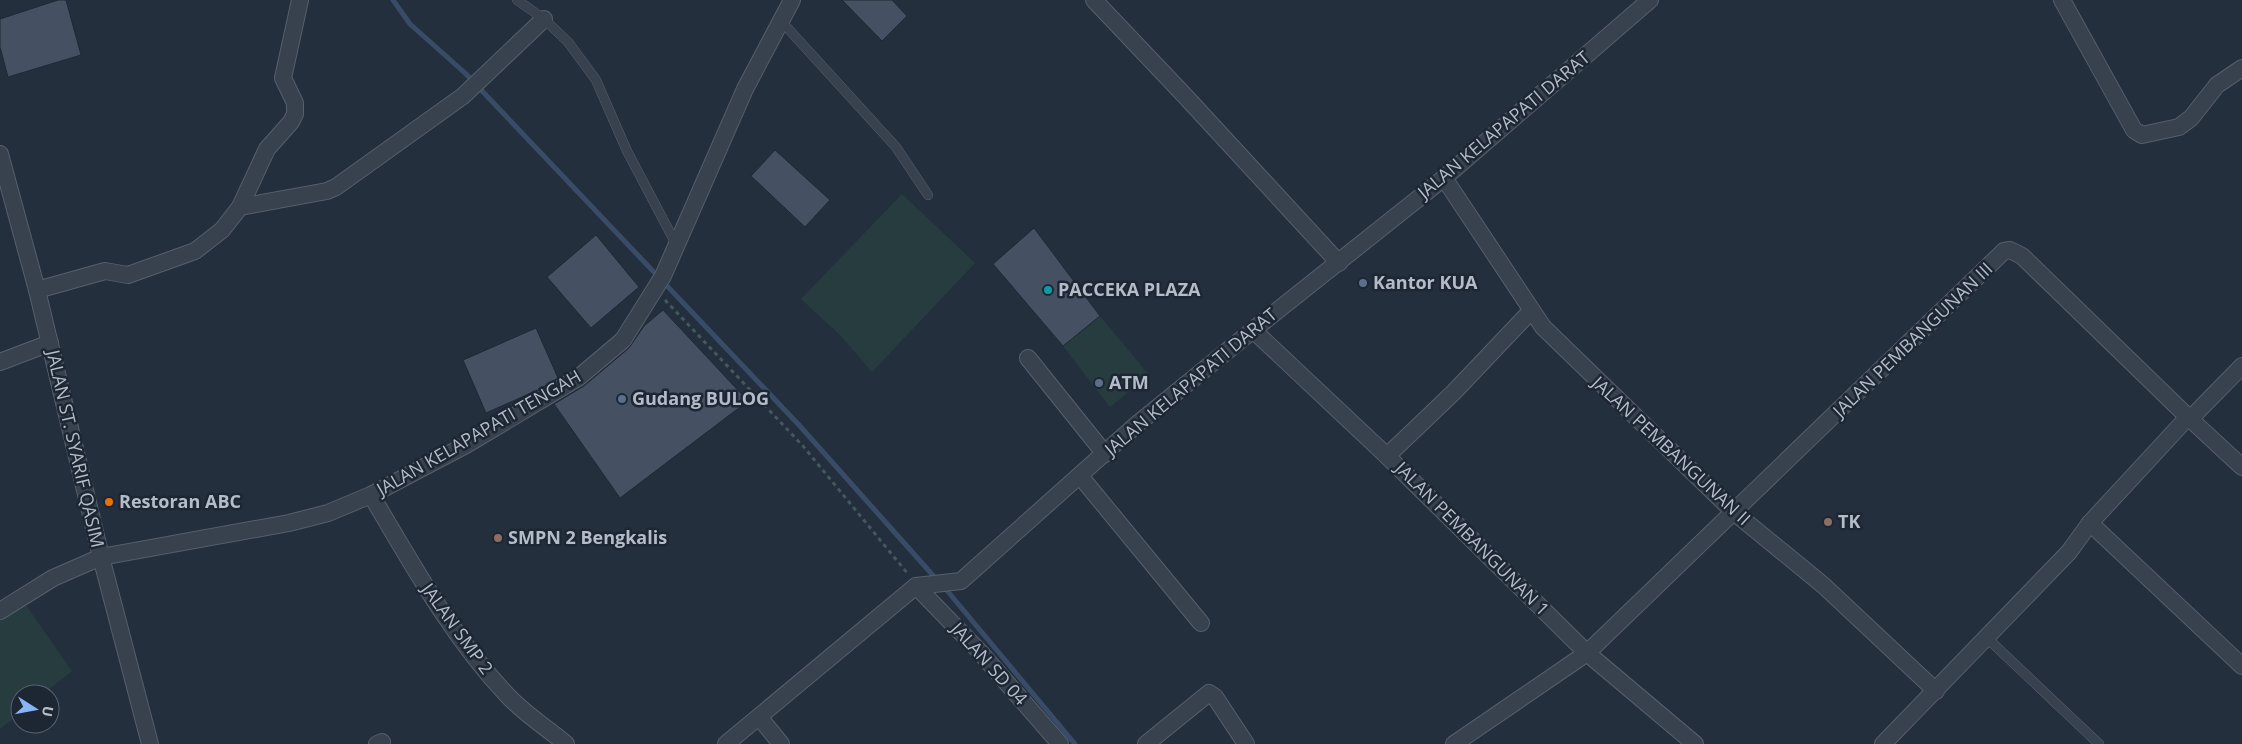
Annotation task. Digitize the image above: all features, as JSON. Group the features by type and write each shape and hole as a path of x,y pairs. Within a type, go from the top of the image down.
{"street":[{"path":"37,290 105,271 128,275 195,251 222,230 240,207 267,149 291,122 295,114 296,103 283,78 300,0"},
{"name":"JALAN KELAPAPATI TENGAH","path":"0,611 52,578 101,557 289,523 328,513 371,495 466,445 573,382 623,340 659,282 745,89 792,0"},
{"path":"1094,0 1339,263"},
{"name":"JALAN KELAPAPATI DARAT","path":"917,585 961,581 1136,425 1444,178 1650,0"},
{"path":"2062,0 2134,130 2142,135 2180,127 2191,118 2216,85 2242,68"},
{"path":"240,207 327,191 462,96 544,19"},
{"name":"JALAN ST. SYARIF QASIM","path":"0,154 37,290 101,557 150,744"},
{"name":"JALAN PEMBANGUNAN II","path":"1444,178 1531,311 1549,333 1734,512 1823,585 1936,691"},
{"name":"JALAN PEMBANGUNAN III","path":"1454,744 1587,653 1888,362 1966,290 2004,251 2010,250 2022,256 2242,466"},
{"path":"1387,456 1454,392 1531,311"},
{"name":"JALAN PEMBANGUNAN 1","path":"1253,330 1387,456 1587,653 1695,744"},
{"path":"0,362 50,343"},
{"path":"1028,358 1105,454"},
{"path":"1883,744 2069,552 2090,523 2189,417 2242,366"},
{"path":"1080,476 1201,623"},
{"name":"JALAN SMP 2","path":"371,495 440,610 470,652 514,702 566,744"},
{"path":"2090,523 2242,666"},
{"path":"726,744 760,718 917,585"},
{"name":"JALAN SD 04","path":"917,585 980,652 1060,744"},
{"path":"1146,744 1209,694 1215,697 1246,744"},
{"path":"760,718 781,744"}],"lane":[{"path":"517,0 544,19 568,42 596,80 627,151 676,244"},
{"path":"782,22 896,147 928,195"},
{"path":"1987,638 2099,744"}],"path":[{"path":"659,282 803,446 917,585"}],"green space":[{"path":"902,194 975,263 872,372 840,335 801,299"},
{"path":"1100,316 1149,375 1110,407 1063,346"},
{"path":"23,601 72,671 56,684 10,684 10,721 0,729 0,619"}],"building":[{"path":"58,0 66,0 81,55 8,77 0,47 0,19"},
{"path":"842,0 892,0 907,16 882,41"},
{"path":"775,150 830,200 805,227 751,176"},
{"name":"PACCEKA PLAZA","path":"1034,228 1100,316 1063,346 993,264"},
{"path":"596,235 639,287 591,328 547,277"},
{"name":"Gudang BULOG","path":"663,310 748,401 620,498 554,404 584,386 629,348 644,326"},
{"path":"536,328 558,378 540,389 486,413 463,360"}],"waterway":[{"path":"393,0 410,24 465,73 799,425 938,581"},
{"path":"944,587 1075,744"}],"place":[{"name":"Kantor KUA","path":"1363,283"},
{"name":"PACCEKA PLAZA","path":"1048,290"},
{"name":"ATM","path":"1099,383"},
{"name":"Gudang BULOG","path":"622,399"},
{"name":"Restoran ABC","path":"109,502"},
{"name":"TK","path":"1828,522"},
{"name":"SMPN 2 Bengkalis","path":"498,538"}]}
